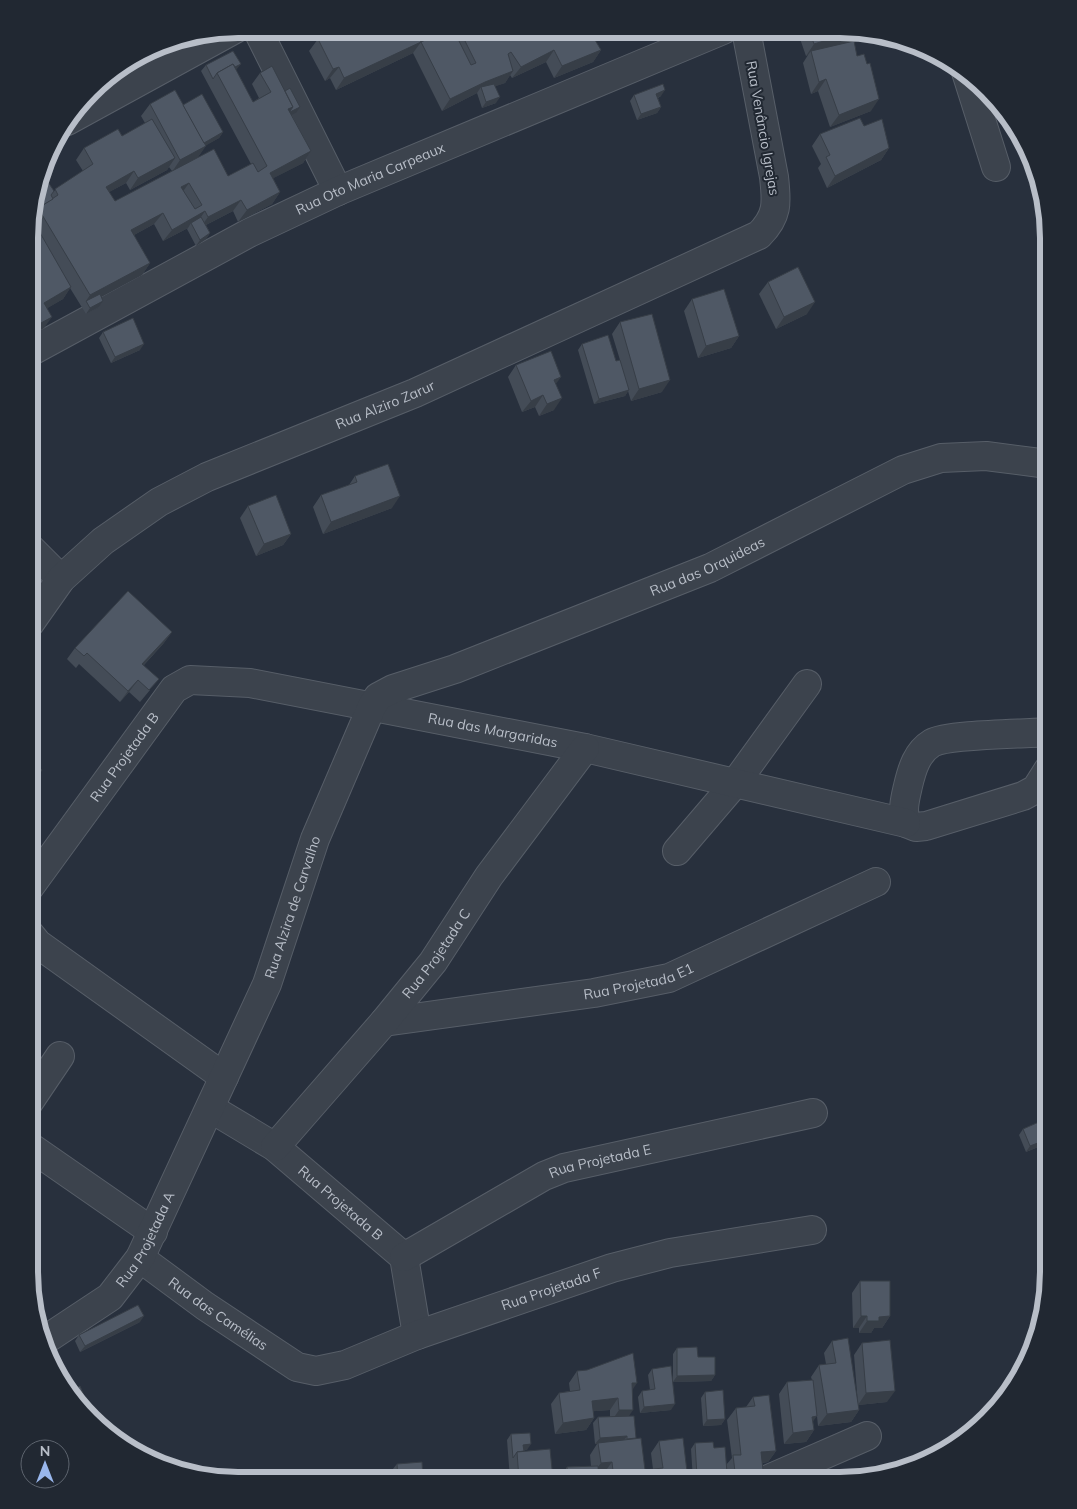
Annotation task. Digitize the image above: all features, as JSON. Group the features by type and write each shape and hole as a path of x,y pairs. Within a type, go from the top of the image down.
{"street":[{"path":"262,38 338,191"},
{"name":"Rua Oto Maria Carpeaux","path":"38,348 249,233 338,191 705,38"},
{"name":"Rua Venâncio Igrejas","path":"748,38 774,177 776,198 774,216 770,225"},
{"path":"81,113 218,39"},
{"path":"971,87 996,167"},
{"name":"Rua Alziro Zarur","path":"38,612 61,579 104,541 159,502 207,477 415,393 745,243 759,235 770,225"},
{"name":"Rua das Orquideas","path":"372,706 378,697 393,689 455,669 710,568 903,470 941,458 977,456 1040,463"},
{"path":"38,556 61,579"},
{"name":"Rua Projetada B","path":"38,876 174,689 190,680 250,683"},
{"name":"Rua das Margaridas","path":"250,683 585,748 736,782 906,824"},
{"path":"677,851 736,782 807,684"},
{"name":"Rua Alzira de Carvalho","path":"210,1108 267,984 315,839 372,706"},
{"path":"1040,733 954,738 933,743 918,755 910,777 903,815 906,824 916,827 926,826 1023,796 1036,789 1040,783"},
{"name":"Rua Projetada C","path":"275,1147 384,1022 433,962 489,876 585,748"},
{"name":"Rua Projetada E1","path":"384,1022 594,993 669,978 876,882"},
{"path":"38,944 224,1077"},
{"path":"38,1089 60,1056"},
{"name":"Rua Projetada B","path":"210,1108 275,1147 404,1257"},
{"name":"Rua Projetada A","path":"49,1338 110,1297 140,1258 210,1108"},
{"name":"Rua Projetada E","path":"404,1257 544,1176 564,1168 813,1113"},
{"path":"38,1152 153,1232"},
{"name":"Rua Projetada F","path":"297,1367 316,1371 345,1365 417,1335 612,1268 670,1253 812,1230"},
{"path":"404,1257 417,1335"},
{"name":"Rua das Camélias","path":"140,1258 205,1306 297,1367"},
{"path":"784,1472 867,1436"}],"building":[{"path":"419,38 421,42 344,78 339,67 333,69 318,39"},
{"path":"430,38 458,38 471,65 476,63 464,38 594,38 601,50 562,66 554,50 521,67 511,52 508,54 513,71 450,99 421,42"},
{"path":"812,38 833,38 814,44"},
{"path":"854,41 857,56 864,54 867,64 870,63 879,99 839,115 826,79 819,82 811,51"},
{"path":"233,51 241,64 235,67 233,64 217,73 213,79 206,65"},
{"path":"233,64 253,102 271,92 260,73 272,66 293,107 288,109 311,151 270,173 280,192 247,210 241,200 208,217 205,211 172,230 163,213 131,230 150,263 90,295 39,210 40,207 58,195 55,189 93,164 84,148 118,129 122,136 152,119 175,158 138,178 134,171 106,187 115,201 214,149 228,176 253,163 258,172 267,166 217,73","holes":["189,183 202,205 195,209 181,187"]},
{"path":"494,84 500,97 486,102 481,87"},
{"path":"663,84 665,90 656,94 661,107 641,114 634,95"},
{"path":"290,88 300,107 290,112 293,107 285,91"},
{"path":"175,90 206,146 180,160 150,104"},
{"path":"202,94 223,132 204,143 183,105"},
{"path":"860,118 864,126 882,119 889,148 835,176 826,157 830,155 820,134"},
{"path":"46,179 54,191 51,195 53,199 40,207"},
{"path":"201,217 210,233 200,240 191,223"},
{"path":"38,229 71,287 44,303 52,317 38,325"},
{"path":"798,267 815,302 784,317 768,282"},
{"path":"724,289 739,336 706,346 692,299"},
{"path":"100,294 103,301 90,308 86,301"},
{"path":"652,314 670,380 639,389 620,322"},
{"path":"133,318 144,344 115,357 103,332"},
{"path":"608,335 616,361 620,360 629,390 599,399 582,344"},
{"path":"551,351 561,377 554,380 562,398 547,404 543,395 531,401 516,365"},
{"path":"388,464 400,496 331,522 321,495 357,482 355,476"},
{"path":"276,495 291,534 264,544 248,506"},
{"path":"128,591 172,632 142,664 159,679 149,690 138,680 128,691 87,653 84,656 75,648"},
{"path":"38,767 42,770 38,775"},
{"path":"1040,1122 1040,1142 1030,1146 1023,1129"},
{"path":"860,1281 890,1281 890,1316 879,1317 879,1321 867,1321 867,1316 861,1316"},
{"path":"138,1305 144,1316 85,1346 79,1335"},
{"path":"848,1338 859,1410 827,1414 819,1365 836,1363 832,1341"},
{"path":"890,1340 895,1391 866,1393 862,1343"},
{"path":"697,1347 698,1357 715,1357 715,1375 677,1376 677,1348"},
{"path":"633,1353 637,1383 632,1383 633,1410 619,1410 618,1398 592,1401 594,1418 563,1423 559,1393 580,1390 577,1371 587,1370"},
{"path":"671,1366 675,1404 644,1407 642,1391 655,1389 652,1369"},
{"path":"813,1380 817,1416 812,1417 814,1430 793,1433 787,1382"},
{"path":"80,1386 87,1403 79,1393 75,1388"},
{"path":"723,1390 725,1419 707,1420 705,1392"},
{"path":"769,1395 776,1451 761,1452 763,1470 758,1472 735,1472 733,1455 741,1455 736,1408 755,1406 753,1397"},
{"path":"634,1416 636,1438 627,1439 627,1436 600,1438 598,1417"},
{"path":"530,1433 531,1444 523,1445 524,1451 517,1452 513,1458 511,1434"},
{"path":"641,1438 645,1470 663,1468 659,1441 683,1438 687,1472 613,1472 612,1462 601,1463 598,1443"},
{"path":"713,1442 714,1448 725,1447 727,1472 697,1472 695,1443"},
{"path":"550,1449 552,1472 518,1472 517,1452"},
{"path":"422,1462 423,1472 398,1472 397,1464"},
{"path":"598,1466 598,1472 567,1472 567,1467"}]}
